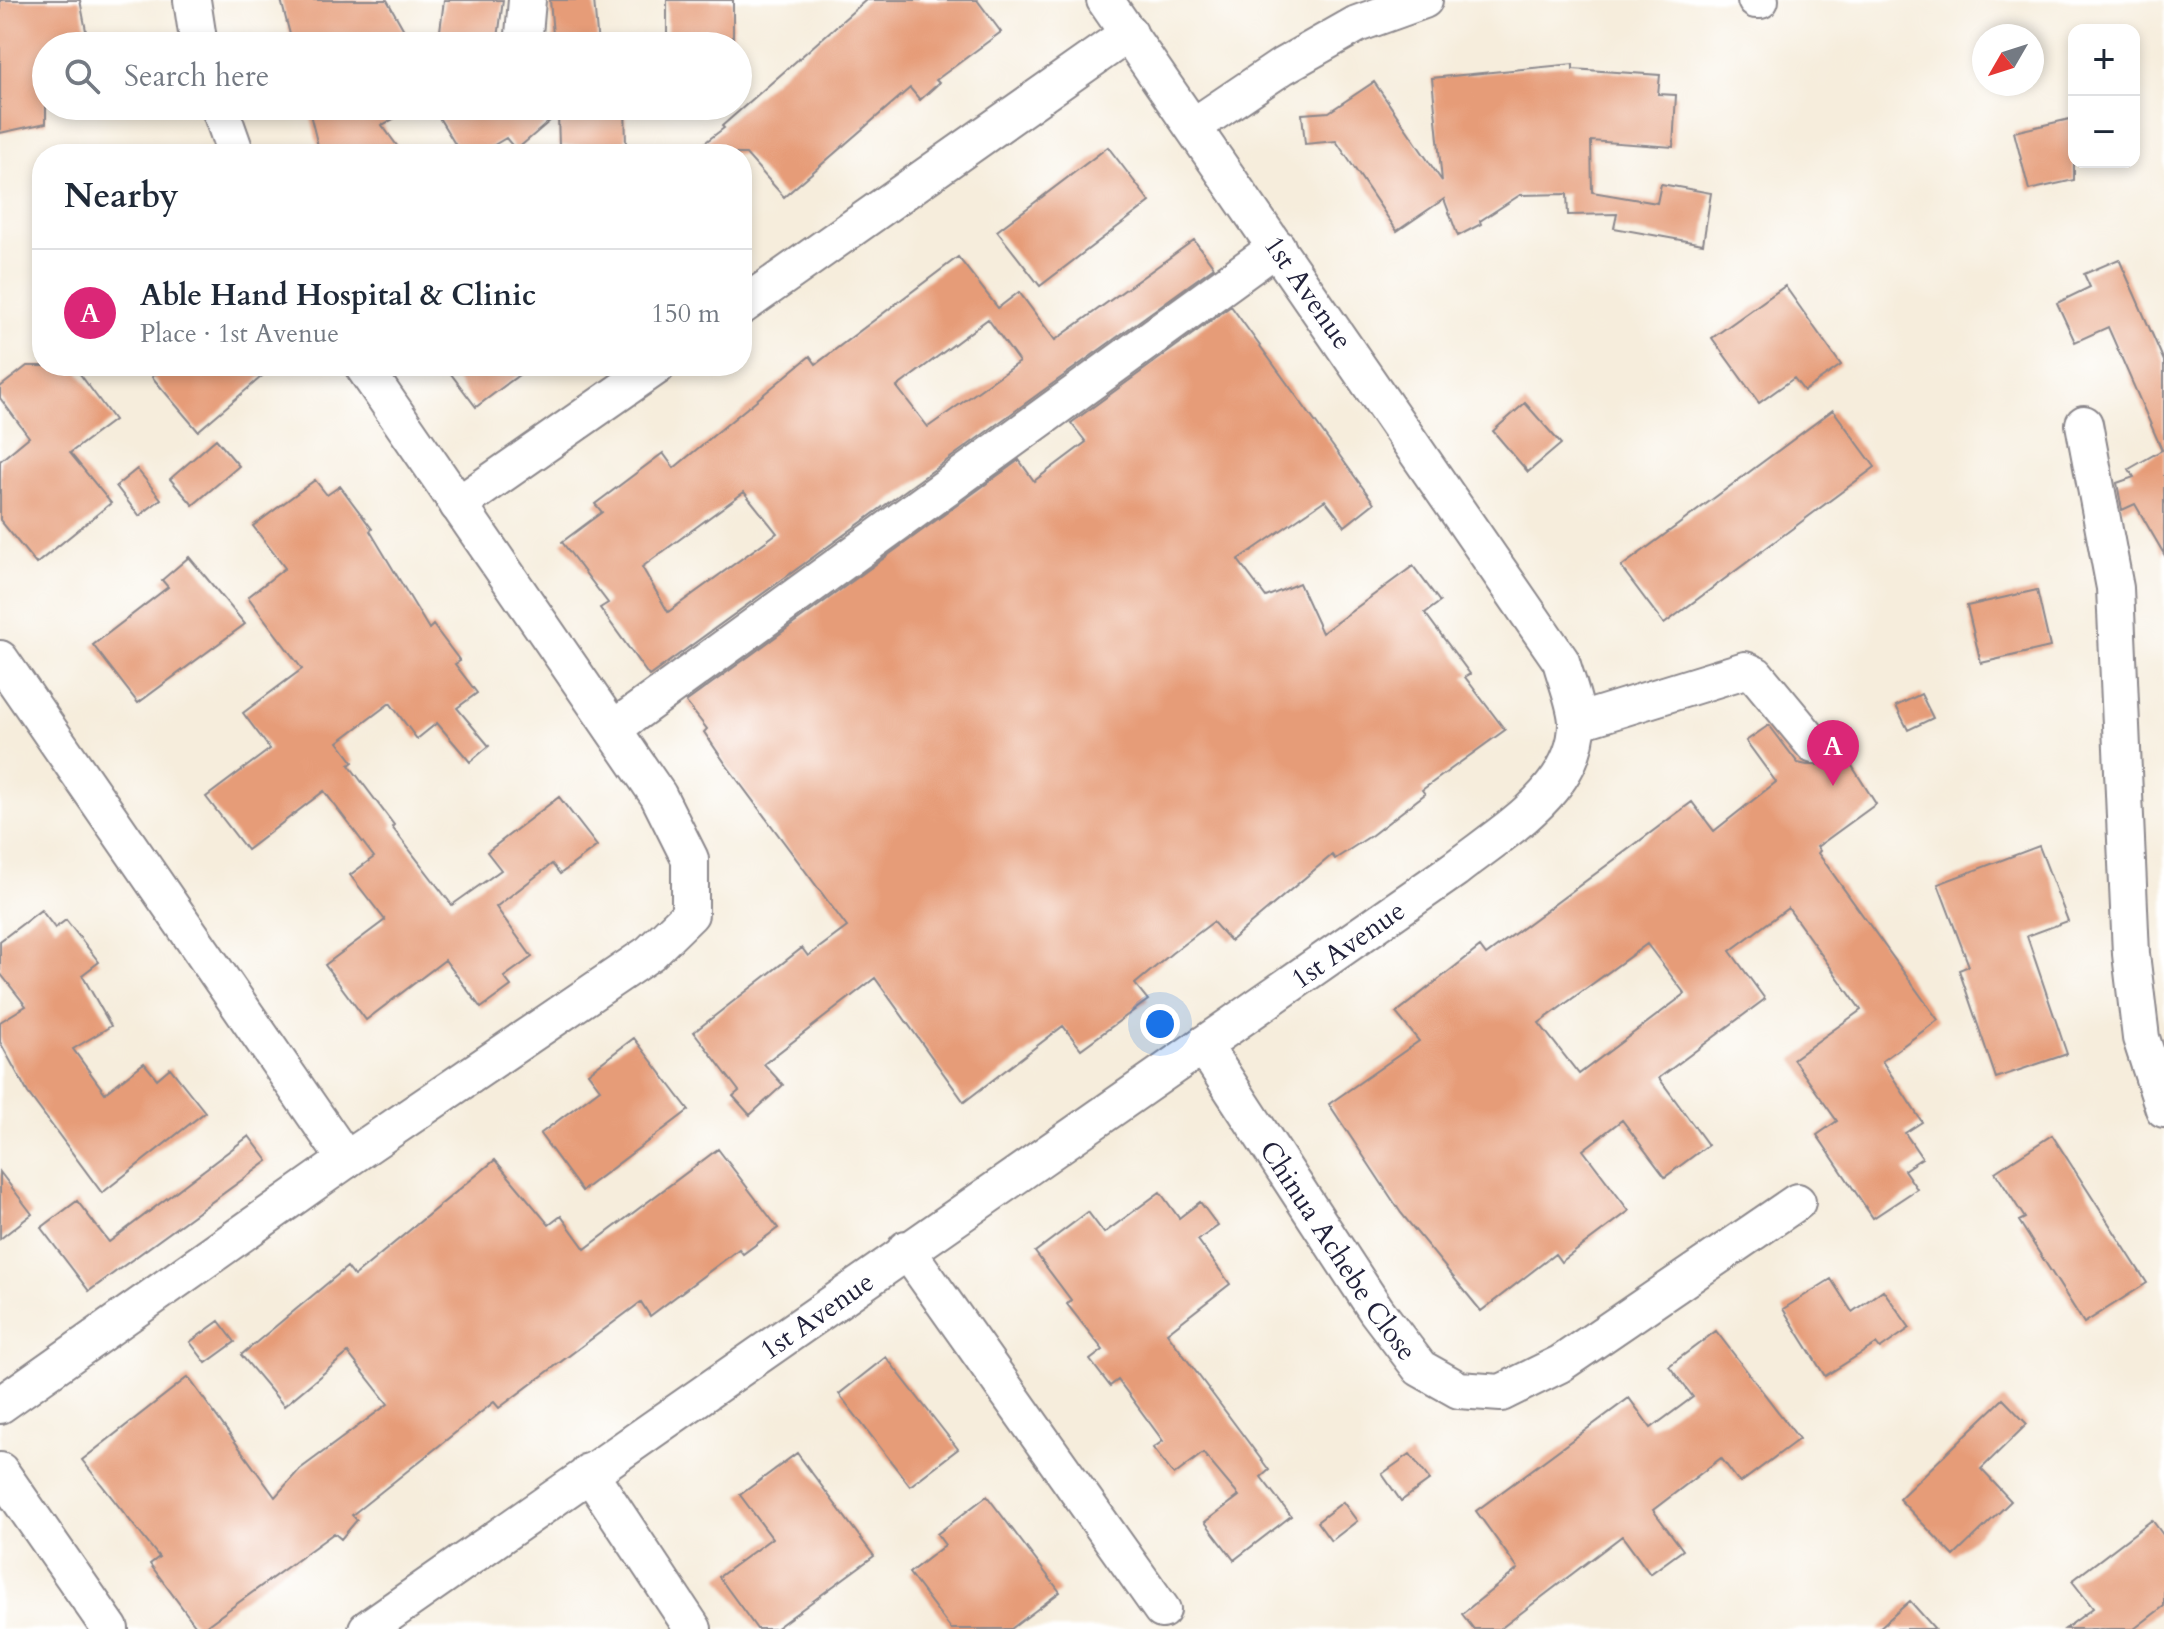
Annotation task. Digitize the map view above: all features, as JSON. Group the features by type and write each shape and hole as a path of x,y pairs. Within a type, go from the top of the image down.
{"street":[{"path":"192,0 197,32"},
{"path":"524,32 527,0"},
{"name":"1st Avenue","path":"367,1629 906,1249 1455,869 1523,815 1566,771 1577,722 1561,661 1105,0"},
{"path":"1194,126 1283,66 1357,24 1424,0"},
{"path":"752,299 1129,33"},
{"path":"224,120 232,144"},
{"path":"613,729 1277,247"},
{"path":"0,1405 346,1160 650,953 690,914 690,859 658,795 370,376"},
{"path":"458,505 643,376"},
{"path":"2084,424 2115,588 2131,954 2141,1038 2164,1109"},
{"path":"0,659 346,1160"},
{"path":"1577,722 1745,670 1756,675 1814,745"},
{"name":"Chinua Achebe Close","path":"1203,1045 1376,1310 1420,1368 1459,1390 1501,1393 1560,1364 1797,1202"},
{"path":"906,1249 1162,1610"},
{"path":"0,1471 110,1629"},
{"path":"589,1472 693,1629"}],"building":[{"path":"0,0 80,0 86,32 32,32 32,120 46,120 46,123 0,133"},
{"path":"281,0 387,0 405,32 289,32"},
{"path":"444,0 503,0 499,32 440,32"},
{"path":"550,0 594,0 597,32 553,32"},
{"path":"667,0 733,0 733,32 667,32"},
{"path":"866,0 977,0 1001,32 936,80 939,83 920,100 910,88 784,197 752,161 752,144 703,144 724,128 722,126 729,120 752,120 752,100"},
{"path":"1573,64 1573,69 1660,75 1658,94 1676,95 1673,147 1591,141 1592,192 1657,203 1661,184 1711,193 1703,244 1614,228 1617,214 1568,215 1567,194 1520,195 1480,221 1481,224 1458,236 1444,199 1397,231 1336,141 1305,144 1302,114 1329,112 1374,82 1442,181 1432,78"},
{"path":"2068,119 2068,168 2074,168 2074,180 2029,190 2014,132"},
{"path":"312,120 391,120 382,125 396,144 318,144"},
{"path":"440,120 551,120 523,144 511,144 506,138 496,144 455,144"},
{"path":"558,120 625,120 626,144 559,144"},
{"path":"1108,147 1150,202 1040,286 997,231"},
{"path":"1194,240 1214,267 649,676 600,608 608,603 562,542 602,512 595,504 663,453 674,468 810,356 816,364 958,257 998,308 1019,292 1055,340","holes":["988,319 1019,362 928,427 897,387","744,492 777,533 668,612 642,567"]},
{"path":"2119,259 2164,361 2164,554 2135,504 2122,510 2117,483 2134,477 2129,469 2162,450 2108,327 2075,342 2057,303 2090,287 2084,274"},
{"path":"1785,286 1841,365 1804,391 1794,378 1759,403 1712,338"},
{"path":"1231,306 1374,503 1345,526 1325,500 1238,560 1266,597 1299,583 1322,633 1413,566 1440,602 1425,613 1470,674 1465,677 1505,730 1422,790 1425,794 1372,835 1335,859 1332,855 1230,941 1213,922 1135,984 1148,1000 1081,1049 1063,1026 964,1102 875,978 764,1064 783,1085 750,1115 733,1096 739,1091 694,1032 802,948 808,956 847,927 727,766 704,732 707,729 686,702 1019,460 1034,481 1086,442 1071,423"},
{"path":"27,366 32,366 32,376 81,376 114,420 70,453 111,503 36,564 0,520 0,461 29,437 0,398 0,387"},
{"path":"153,376 262,376 198,431"},
{"path":"453,376 518,376 476,407"},
{"path":"1525,403 1561,444 1528,472 1493,431"},
{"path":"1833,410 1875,467 1664,624 1621,567"},
{"path":"216,439 239,466 193,505 170,479"},
{"path":"137,469 161,499 139,516 116,486"},
{"path":"315,480 327,495 340,486 372,529 370,531 429,629 433,625 460,661 455,664 477,693 457,708 489,746 470,762 437,723 417,739 390,703 338,742 353,762 349,765 394,825 392,827 452,905 501,870 487,852 559,797 597,846 560,874 552,864 496,907 532,957 504,977 511,986 481,1008 445,960 366,1020 325,965 385,920 350,875 374,857 324,791 247,850 206,797 270,749 243,713 302,669 248,597 285,568 253,526"},
{"path":"189,557 245,624 138,703 93,645 168,587 162,580"},
{"path":"2037,590 2050,647 1981,663 1967,606"},
{"path":"1921,694 1933,718 1908,730 1896,706"},
{"path":"1769,725 1798,763 1818,765 1828,761 1835,739 1876,804 1817,847 1818,853 1938,1020 1882,1061 1922,1122 1905,1133 1922,1158 1904,1170 1917,1189 1873,1218 1817,1135 1837,1121 1793,1059 1861,1010 1788,908 1730,951 1765,999 1659,1078 1708,1145 1665,1177 1622,1120 1583,1150 1629,1211 1561,1262 1555,1254 1481,1311 1401,1213 1329,1104 1419,1041 1396,1013 1480,947 1486,955 1692,802 1714,831 1776,782 1746,741","holes":["1647,944 1685,994 1579,1074 1539,1023"]},
{"path":"2039,846 2068,921 2027,936 2067,1054 1996,1078 1959,970 1969,966 1938,884"},
{"path":"41,910 55,928 66,920 99,962 82,975 111,1026 73,1049 105,1093 144,1063 157,1079 170,1068 205,1112 102,1193 28,1093 0,1042 0,1022 26,1006 0,973 0,941"},
{"path":"634,1038 689,1110 582,1191 540,1134 600,1089 588,1073"},
{"path":"2052,1135 2147,1283 2084,1323 2019,1221 2025,1218 1995,1172"},
{"path":"249,1136 268,1161 89,1291 41,1228 77,1201 109,1242"},
{"path":"718,1149 778,1228 743,1254 739,1249 650,1316 641,1302 499,1408 494,1402 352,1515 357,1520 341,1539 334,1533 202,1629 198,1629 150,1564 159,1557 82,1460 188,1377 275,1497 300,1469 388,1404 348,1353 284,1406 241,1355 347,1267 354,1276 495,1160 549,1225 561,1216 585,1249"},
{"path":"0,1172 32,1214 0,1239"},
{"path":"1160,1192 1179,1218 1200,1202 1218,1226 1198,1240 1230,1284 1167,1333 1269,1470 1261,1477 1291,1516 1234,1560 1205,1522 1239,1496 1203,1453 1174,1475 1153,1448 1163,1441 1118,1380 1110,1386 1090,1360 1103,1350 1067,1304 1071,1300 1035,1252 1088,1212 1104,1233"},
{"path":"1831,1279 1852,1312 1883,1290 1910,1328 1880,1349 1876,1344 1825,1376 1783,1309"},
{"path":"219,1321 235,1342 206,1363 190,1342"},
{"path":"1716,1331 1799,1439 1740,1483 1721,1458 1653,1510 1683,1550 1650,1574 1622,1536 1500,1629 1474,1629 1462,1614 1518,1569 1476,1511 1629,1398 1651,1428 1693,1397 1669,1366"},
{"path":"886,1357 958,1449 910,1486 839,1394"},
{"path":"2003,1399 2027,1424 1981,1469 2011,1501 1954,1556 1899,1499"},
{"path":"797,1453 874,1556 775,1629 757,1629 719,1577 772,1538 740,1495"},
{"path":"1410,1454 1430,1480 1401,1501 1382,1474"},
{"path":"987,1496 1060,1592 1011,1629 951,1629 909,1573 945,1545 937,1534"},
{"path":"1343,1502 1357,1521 1331,1541 1317,1522"},
{"path":"2152,1520 2164,1536 2164,1606 2134,1629 2065,1629 2093,1608 2072,1581"},
{"path":"1910,1601 1935,1629 1878,1629"}],"place":[{"name":"Able Hand Hospital & Clinic","path":"1833,786"}]}
